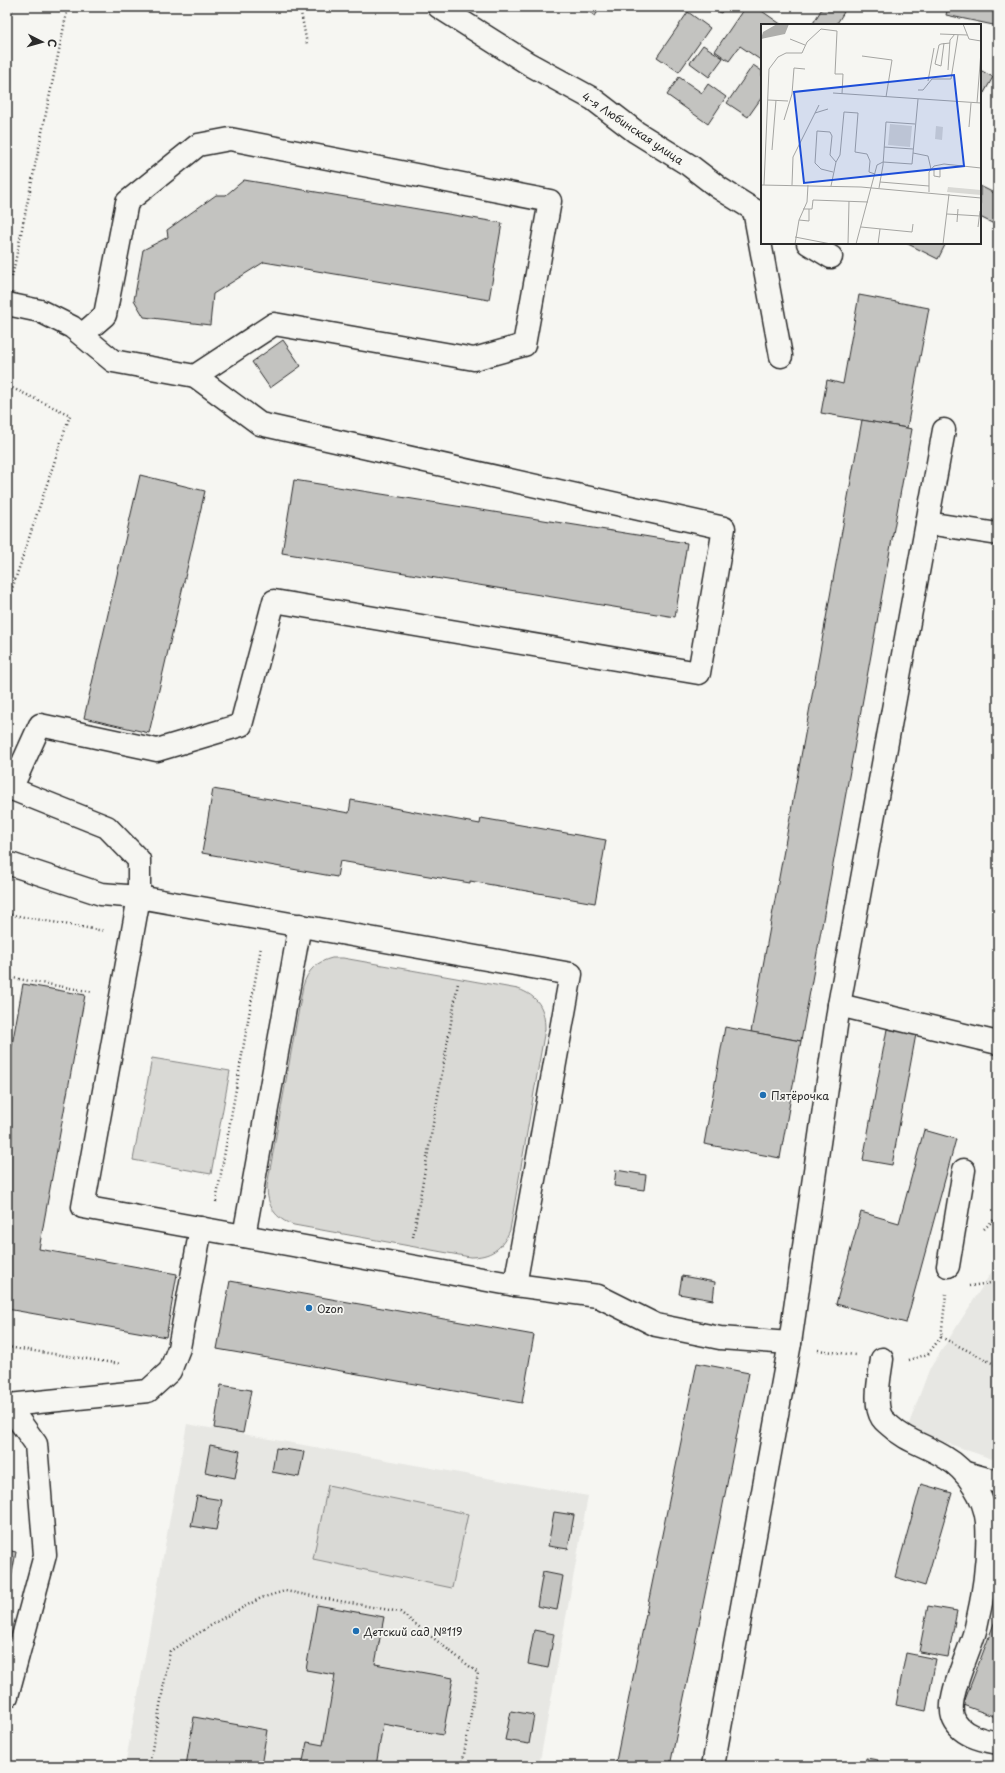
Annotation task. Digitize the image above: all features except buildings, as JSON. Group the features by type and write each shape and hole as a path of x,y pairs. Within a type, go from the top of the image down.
{"street":[{"name":"4-я Любинская улица","path":"439,7 529,64 593,99 636,132 689,165 719,188 758,213"},
{"path":"82,335 105,315 127,202 198,145 230,139 550,201 524,345 474,359 274,324 195,376"},
{"path":"758,213 761,232"},
{"path":"763,244 781,356"},
{"path":"810,244 831,257"},
{"path":"7,304 40,311 72,327 113,361 195,376 260,424 724,528 699,673 274,601 241,726 157,750 40,725 9,788 107,827 139,860 139,897 83,1207 515,1284 598,1296 656,1325 720,1338 790,1343"},
{"path":"713,1766 790,1343 839,1005 944,430"},
{"path":"927,523 998,534"},
{"path":"7,863 101,894 139,897 571,974 515,1284"},
{"path":"244,1236 300,925"},
{"path":"839,1005 998,1042"},
{"path":"948,1266 964,1170"},
{"path":"7,1696 45,1555 36,1444 8,1404 148,1391 170,1371 179,1348 206,1229"},
{"path":"882,1359 878,1399 882,1418 898,1434 946,1458 966,1473 998,1482"},
{"path":"966,1473 979,1494 987,1521 987,1569 976,1628 952,1701 953,1718 963,1730 975,1738 998,1743"}],"path":[{"path":"9,14 14,7"},
{"path":"12,278 68,7"},
{"path":"300,7 308,44"},
{"path":"7,366 10,387 70,415 7,604"},
{"path":"7,914 132,936"},
{"path":"206,1229 266,919"},
{"path":"408,1265 463,954"},
{"path":"7,977 121,997"},
{"path":"979,1234 998,1216"},
{"path":"790,1343 819,1350 903,1362 928,1354 941,1337 948,1266"},
{"path":"968,1286 998,1282"},
{"path":"941,1337 998,1366"},
{"path":"7,1347 124,1364"},
{"path":"149,1766 170,1651 223,1618 261,1598 285,1591 400,1612 478,1673 462,1766"}],"shaded area":[{"path":"332,958 343,958 518,989 531,995 542,1009 545,1029 510,1230 507,1237 495,1251 477,1257 470,1257 294,1225 282,1219 273,1211 267,1193 267,1186 303,986 307,975 317,964"},
{"path":"152,1058 230,1071 211,1174 133,1160"},
{"path":"998,1262 998,1461 907,1429 929,1370"},
{"name":"Детский сад №119","path":"187,1424 588,1496 539,1766 125,1766"},
{"path":"328,1485 468,1514 452,1588 313,1559"}],"place":[{"name":"Пятёрочка","path":"763,1095"},
{"name":"Ozon","path":"309,1308"},
{"name":"Детский сад №119","path":"356,1631"}]}
